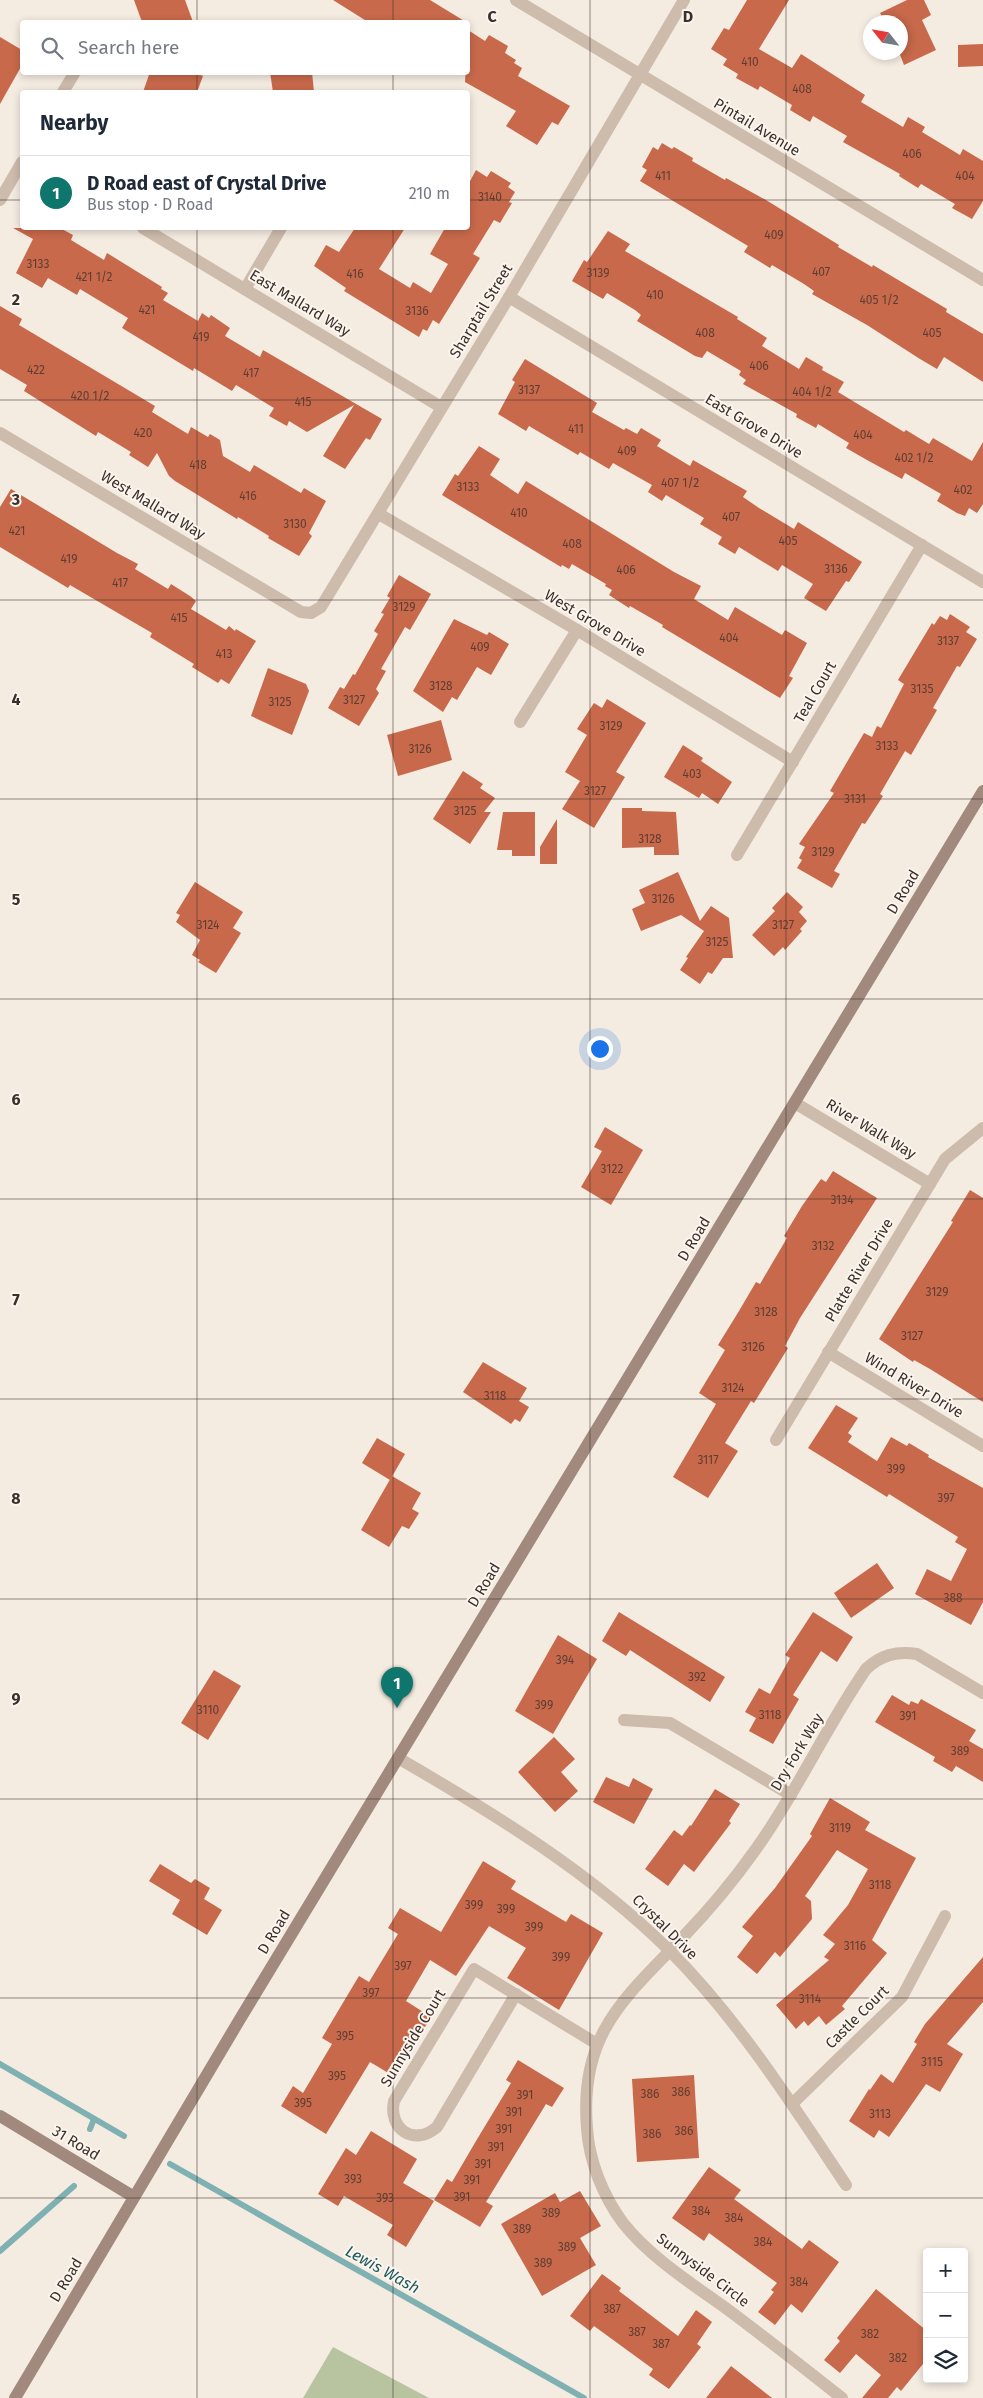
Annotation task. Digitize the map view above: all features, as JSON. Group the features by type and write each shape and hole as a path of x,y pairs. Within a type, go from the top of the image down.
{"street":[{"name":"Pintail Avenue","path":"516,0 983,280"},
{"name":"Sharptail Street","path":"290,605 301,612 311,614 321,607 509,297 684,0"},
{"path":"65,90 73,75"},
{"path":"0,200 20,165"},
{"name":"East Mallard Way","path":"146,230 441,407"},
{"path":"245,289 280,230"},
{"name":"East Grove Drive","path":"509,297 983,582"},
{"name":"West Mallard Way","path":"0,433 290,605"},
{"name":"West Grove Drive","path":"379,514 577,630 793,762"},
{"name":"Teal Court","path":"737,855 922,545"},
{"path":"520,722 577,630"},
{"name":"D Road","path":"15,2398 398,1758 983,791"},
{"name":"River Walk Way","path":"795,1102 930,1184"},
{"name":"Platte River Drive","path":"776,1440 945,1159 983,1128"},
{"name":"Wind River Drive","path":"828,1352 983,1446"},
{"name":"Dry Fork Way","path":"669,1951 725,1890 756,1849 791,1795 860,1679 874,1662 884,1656 901,1653 917,1654 983,1692"},
{"path":"624,1720 670,1723 791,1795"},
{"name":"Crystal Drive","path":"398,1758 484,1808 614,1900 669,1951 728,2017 792,2104 846,2185"},
{"name":"Castle Court","path":"792,2104 902,1997 945,1916"},
{"name":"Sunnyside Circle","path":"669,1951 633,1987 612,2017 597,2044 587,2090 587,2136 600,2181 622,2221 653,2254 756,2330 842,2398"},
{"name":"Sunnyside Court","path":"516,1994 437,2127 424,2135 410,2135 404,2132 393,2118 394,2101 474,1969 516,1994 597,2044"},
{"name":"31 Road","path":"0,2116 134,2197"}],"green space":[{"path":"333,2347 429,2398 303,2398"}],"building":[{"path":"134,0 185,0 192,20 141,20"},
{"path":"333,0 430,0 463,20 365,20"},
{"path":"747,0 789,0 759,49 792,68 801,54 865,95 861,102 903,127 908,117 925,127 922,132 960,155 963,149 983,161 983,201 972,219 952,208 955,204 921,184 918,188 899,176 900,174 843,142 847,136 813,116 810,122 790,110 792,105 760,86 758,90 736,78 738,74 723,65 727,59 711,49 724,28 729,30"},
{"path":"907,0 924,0 931,15 922,20 936,50 904,65 902,60 908,60 908,15 881,15 880,13"},
{"path":"470,31 485,41 489,35 508,46 505,53 516,60 514,63 522,68 518,76 570,106 558,125 552,122 537,145 506,126 516,111 465,82 465,75 470,75"},
{"path":"0,37 20,49 20,69 0,104"},
{"path":"983,44 983,66 958,67 958,45"},
{"path":"149,75 203,76 198,90 144,90"},
{"path":"270,75 312,75 314,90 273,90"},
{"path":"662,143 672,149 674,147 693,158 692,161 766,200 839,245 838,247 872,267 873,265 947,309 946,312 983,334 983,382 944,357 937,369 867,325 812,294 814,291 804,284 772,265 770,268 744,252 748,246 640,181 647,170 642,167 653,147 658,150"},
{"path":"476,170 487,177 491,171 511,183 508,187 515,192 509,202 512,203 500,223 494,220 473,254 480,258 439,324 433,320 427,331 423,329 419,337 344,291 346,288 314,266 326,245 339,252 354,230 404,230 379,269 410,288 413,282 431,293 448,264 430,254 444,230 470,230 470,181"},
{"path":"13,228 20,228 20,230 64,230 73,235 71,240 104,260 107,253 162,287 161,289 168,293 163,300 198,321 202,313 209,318 211,315 230,328 225,336 260,357 263,350 382,419 370,440 366,438 345,469 323,456 354,405 307,432 289,421 287,426 269,416 274,408 236,385 232,391 194,368 193,371 122,328 128,318 80,289 77,295 48,278 42,288 16,273 33,239"},
{"path":"608,231 630,244 625,251 738,317 737,319 767,338 762,346 799,369 806,357 823,367 822,370 844,382 838,392 904,432 906,430 929,444 933,438 972,461 983,442 983,504 977,513 969,508 965,516 957,513 937,501 941,494 905,473 902,479 867,460 846,448 849,443 818,424 816,428 796,417 797,414 743,384 746,380 739,375 741,371 707,351 702,358 695,356 637,321 641,315 635,310 607,293 603,299 572,281 584,260 587,262"},
{"path":"0,306 22,319 19,325 155,406 152,412 188,434 191,427 208,437 210,434 220,440 223,456 250,472 254,465 301,493 304,488 326,501 309,533 312,536 299,556 268,538 269,536 238,517 237,519 175,481 169,476 157,453 148,467 129,455 131,452 98,432 96,436 24,391 27,385 0,369"},
{"path":"525,359 597,403 592,412 624,430 626,428 637,434 641,428 661,440 657,446 690,466 693,460 747,491 743,497 759,508 794,529 798,522 862,562 849,582 846,581 826,611 804,598 813,584 782,565 778,571 739,547 735,554 718,544 722,537 700,524 704,518 666,495 662,501 648,492 652,485 613,463 609,469 580,452 578,455 529,426 526,431 498,414 515,382 512,380"},
{"path":"479,446 500,459 490,475 518,494 526,481 674,572 701,586 694,599 728,620 735,607 782,635 785,630 807,643 789,676 793,678 780,698 662,627 663,625 630,606 629,608 609,595 612,590 605,586 606,584 572,564 569,569 562,565 561,567 442,495 455,474 458,476"},
{"path":"11,489 138,564 135,569 168,589 171,584 190,596 196,601 191,609 226,630 229,626 256,641 229,684 221,679 218,683 192,667 194,664 150,637 152,633 70,585 68,588 0,547 0,507"},
{"path":"399,575 431,594 410,630 405,627 381,669 386,671 376,689 379,693 359,726 328,708 340,687 344,689 353,674 355,675 378,634 374,631 384,614 381,613 390,598 387,596"},
{"path":"950,614 970,627 966,632 977,639 960,667 957,666 933,708 937,710 911,755 905,751 880,794 883,796 865,824 862,823 834,871 840,874 832,888 797,868 802,860 799,858 805,847 799,844 834,793 830,791 864,733 872,737 877,726 881,728 904,684 898,680 932,623 934,625 940,616 947,620"},
{"path":"454,619 487,635 489,632 509,644 491,675 477,667 457,700 452,697 443,712 413,691"},
{"path":"268,668 306,684 309,691 292,735 251,716"},
{"path":"607,699 646,723 616,772 625,777 594,828 562,809 580,781 565,772 587,735 577,729 594,703 602,708"},
{"path":"441,720 452,760 398,776 387,735"},
{"path":"683,745 703,758 701,761 732,782 718,804 702,793 699,798 664,777"},
{"path":"463,771 483,784 480,788 495,798 484,812 491,812 470,844 433,819"},
{"path":"622,808 642,808 642,811 676,812 679,855 654,855 654,847 622,848"},
{"path":"503,812 535,812 535,856 512,856 512,850 497,850"},
{"path":"557,819 557,864 540,864 540,847"},
{"path":"678,872 700,921 711,906 729,918 733,958 723,958 712,974 708,972 700,984 680,970 688,958 686,957 704,931 681,915 641,931 632,909 645,903 639,890"},
{"path":"195,882 243,912 233,928 241,933 216,973 198,962 200,960 192,955 200,940 176,922 180,915 176,913"},
{"path":"787,892 803,907 799,912 807,921 800,929 802,931 785,950 783,947 774,956 752,935 775,911 772,908"},
{"path":"605,1127 643,1150 611,1205 581,1187 602,1151 594,1147"},
{"path":"833,1171 877,1198 800,1318 785,1346 788,1348 754,1403 751,1401 725,1443 738,1451 708,1498 673,1477 716,1404 699,1393 725,1350 718,1345 756,1282 760,1284 787,1238 784,1236 802,1206 821,1179 826,1182"},
{"path":"970,1190 983,1198 983,1402 930,1369 914,1360 913,1362 879,1339 953,1222 951,1221"},
{"path":"483,1362 527,1388 519,1401 529,1407 520,1422 515,1419 511,1424 463,1392"},
{"path":"836,1405 858,1418 848,1433 852,1436 848,1442 877,1461 891,1437 907,1446 909,1443 929,1455 928,1457 983,1488 983,1602 971,1625 915,1594 927,1569 951,1581 967,1549 955,1542 958,1537 889,1494 887,1497 808,1448"},
{"path":"377,1438 405,1454 390,1480 362,1463"},
{"path":"392,1476 421,1493 412,1509 419,1513 409,1529 402,1526 389,1547 361,1530"},
{"path":"877,1563 894,1588 851,1618 834,1593"},
{"path":"619,1612 725,1677 710,1702 630,1650 626,1656 602,1641"},
{"path":"813,1612 853,1637 837,1662 821,1651 793,1695 799,1699 773,1744 749,1731 756,1718 745,1712 759,1688 770,1694 790,1658 785,1655"},
{"path":"558,1635 597,1659 553,1734 515,1711"},
{"path":"214,1670 241,1686 208,1740 181,1723"},
{"path":"892,1695 909,1705 911,1701 918,1704 921,1699 976,1730 969,1741 983,1749 983,1782 956,1766 952,1772 933,1761 935,1757 875,1722"},
{"path":"554,1737 575,1759 561,1772 578,1791 555,1812 518,1772"},
{"path":"606,1777 629,1787 633,1778 653,1789 634,1824 593,1802"},
{"path":"715,1789 740,1804 729,1821 731,1823 694,1872 684,1864 668,1886 645,1869 674,1830 682,1836 691,1826"},
{"path":"830,1798 870,1822 865,1830 916,1858 872,1940 887,1953 842,2006 845,2009 826,2025 819,2016 808,2026 804,2021 796,2029 776,2005 829,1960 824,1957 835,1944 823,1935 848,1905 868,1869 837,1850 805,1896 811,1901 812,1919 780,1957 775,1952 757,1974 737,1957 753,1936 742,1927 775,1888 812,1836 810,1834"},
{"path":"483,1861 516,1881 511,1889 566,1922 571,1914 603,1933 559,2010 507,1978 526,1948 489,1926 456,1976 430,1960 406,2001 431,2017 395,2077 370,2062 326,2134 281,2106 293,2086 303,2093 332,2044 322,2038 347,1996 359,1976 369,1982 398,1934 388,1928 400,1908 441,1932"},
{"path":"160,1864 191,1883 195,1879 210,1888 204,1899 222,1910 207,1935 172,1914 180,1900 149,1881"},
{"path":"983,1957 983,2002 947,2044 963,2054 940,2092 926,2084 889,2137 879,2130 874,2138 849,2121 881,2074 893,2083 917,2044 914,2042 925,2024"},
{"path":"518,2060 564,2088 552,2107 546,2104 486,2202 493,2206 480,2227 434,2200 447,2179 452,2182 511,2083 506,2080"},
{"path":"694,2075 699,2158 637,2162 632,2079"},
{"path":"371,2131 417,2159 403,2183 434,2201 406,2247 387,2235 393,2225 344,2196 338,2206 318,2194 346,2148 356,2155"},
{"path":"709,2167 741,2190 734,2199 802,2249 809,2240 839,2262 802,2313 791,2304 775,2325 758,2312 774,2292 771,2290 777,2283 709,2233 704,2241 672,2218"},
{"path":"580,2191 601,2226 580,2238 596,2265 542,2296 501,2224 555,2193 560,2202"},
{"path":"602,2274 621,2288 619,2291 678,2336 696,2310 712,2322 697,2344 701,2347 669,2389 649,2375 653,2369 594,2326 590,2331 570,2316"},
{"path":"876,2289 923,2328 923,2364 901,2391 897,2387 888,2398 862,2398 881,2375 856,2354 840,2373 824,2360 840,2341 837,2338"},
{"path":"731,2366 772,2398 706,2398"}],"waterway":[{"name":"Lewis Wash","path":"0,2064 124,2136"},
{"path":"90,2129 94,2119"},
{"name":"Lewis Wash","path":"170,2164 584,2398"},
{"path":"0,2251 74,2186"}],"place":[{"name":"D Road east of Crystal Drive","path":"397,1708"}]}
